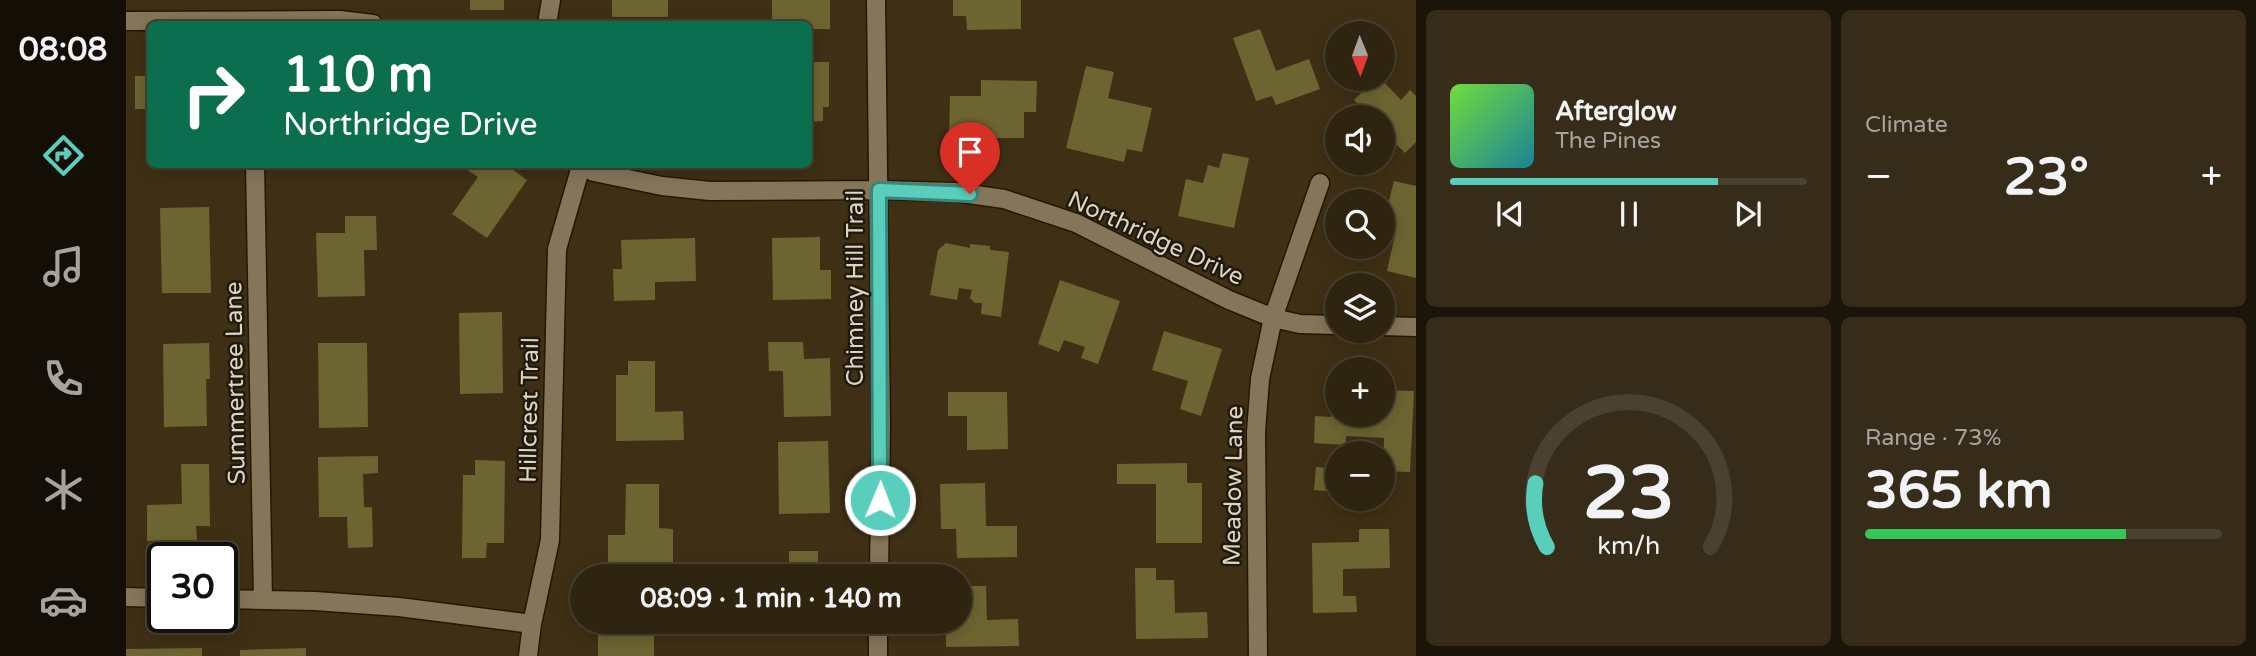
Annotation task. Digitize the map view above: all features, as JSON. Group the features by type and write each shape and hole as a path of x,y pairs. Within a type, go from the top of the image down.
{"street":[{"path":"548,21 551,0"},
{"name":"Chimney Hill Trail","path":"876,0 881,424 879,564"},
{"path":"126,21 147,21"},
{"path":"312,21 348,21"},
{"name":"Summertree Lane","path":"255,168 263,600"},
{"name":"Hillcrest Trail","path":"528,656 550,540 557,249 579,168"},
{"name":"Northridge Drive","path":"586,168 662,186 710,191 955,192 1014,203 1076,223 1229,300 1273,318 1300,324 1325,325"},
{"name":"Meadow Lane","path":"1258,656 1256,432 1260,379 1273,318 1320,183"},
{"path":"1395,326 1416,327"},
{"path":"126,597 147,598"},
{"path":"238,599 399,607 532,624"},
{"path":"878,634 878,656"}],"building":[{"path":"470,0 504,0 504,10 470,10"},
{"path":"612,0 668,0 668,17 612,17"},
{"path":"772,0 830,0 830,29 812,29 812,21 772,21"},
{"path":"953,0 1021,0 1021,29 967,30 966,16 953,16"},
{"path":"1260,29 1276,71 1309,59 1320,89 1276,105 1272,96 1256,101 1233,38"},
{"path":"812,62 829,62 829,107 823,107 823,121 812,122"},
{"path":"1086,66 1114,72 1108,98 1152,108 1142,152 1127,149 1124,162 1066,148"},
{"path":"135,76 147,76 147,109 135,109"},
{"path":"981,80 1037,81 1036,112 1024,112 1024,138 949,138 950,96 981,96"},
{"path":"1410,90 1416,96 1416,142 1405,153 1395,143 1395,105 1359,105 1354,100 1363,91 1392,91 1401,100"},
{"path":"1223,153 1249,158 1234,228 1178,216 1186,179 1203,183 1208,165 1219,168"},
{"path":"464,168 510,168 527,180 487,238 452,214 478,177"},
{"path":"1394,181 1416,186 1416,278 1387,271 1390,259 1395,259 1395,189 1392,189"},
{"path":"209,207 211,293 162,293 160,208"},
{"path":"345,216 376,216 377,250 364,250 365,296 318,297 316,233 345,233"},
{"path":"820,237 820,270 831,270 831,299 773,300 772,238"},
{"path":"695,238 696,281 655,282 655,300 614,301 613,269 622,269 621,240"},
{"path":"946,243 970,248 970,244 990,246 990,250 1009,252 1001,317 981,314 982,303 975,303 970,298 972,290 959,288 957,300 930,295 938,250"},
{"path":"1060,280 1120,301 1098,364 1081,358 1085,347 1064,340 1059,352 1038,344"},
{"path":"502,312 503,393 460,394 459,313"},
{"path":"1164,331 1222,349 1201,416 1180,409 1188,381 1152,370"},
{"path":"768,342 803,342 804,359 830,358 831,416 784,417 783,371 769,371"},
{"path":"209,343 210,379 206,379 207,426 164,427 163,344"},
{"path":"318,343 367,343 368,427 319,428"},
{"path":"628,361 655,361 655,412 683,411 684,440 616,441 616,375 628,375"},
{"path":"1395,390 1414,391 1410,472 1395,471 1395,441 1346,436 1346,441 1314,443 1315,416 1325,417 1325,427 1395,427"},
{"path":"948,392 1007,392 1008,449 967,450 967,416 948,416"},
{"path":"828,441 830,513 779,514 778,442"},
{"path":"378,456 378,473 363,474 364,507 372,507 373,547 348,548 347,517 319,517 318,457"},
{"path":"475,460 505,461 504,543 487,543 486,558 462,558 463,475 475,475"},
{"path":"1187,463 1187,483 1202,483 1202,543 1156,543 1156,484 1117,484 1117,464"},
{"path":"181,464 209,464 210,526 196,526 197,540 147,541 147,505 182,504"},
{"path":"1316,467 1325,468 1325,491 1314,490"},
{"path":"985,483 986,526 1017,526 1017,557 957,558 956,529 941,529 940,484"},
{"path":"626,484 659,484 659,528 673,529 673,563 608,563 608,535 625,535"},
{"path":"1359,529 1389,529 1390,568 1343,569 1343,596 1356,596 1357,612 1313,613 1312,543 1359,542"},
{"path":"789,551 818,551 818,564 789,564"},
{"path":"1135,568 1156,568 1156,580 1174,580 1175,613 1207,612 1208,638 1136,639"},
{"path":"972,586 986,586 987,620 1018,619 1019,646 946,647 946,634 972,634"},
{"path":"598,634 654,634 654,656 598,656"},
{"path":"202,648 202,656 126,656 126,649"},
{"path":"306,648 306,656 240,656 240,650"}],"route":[{"path":"880,500 879,190 970,194"}]}
